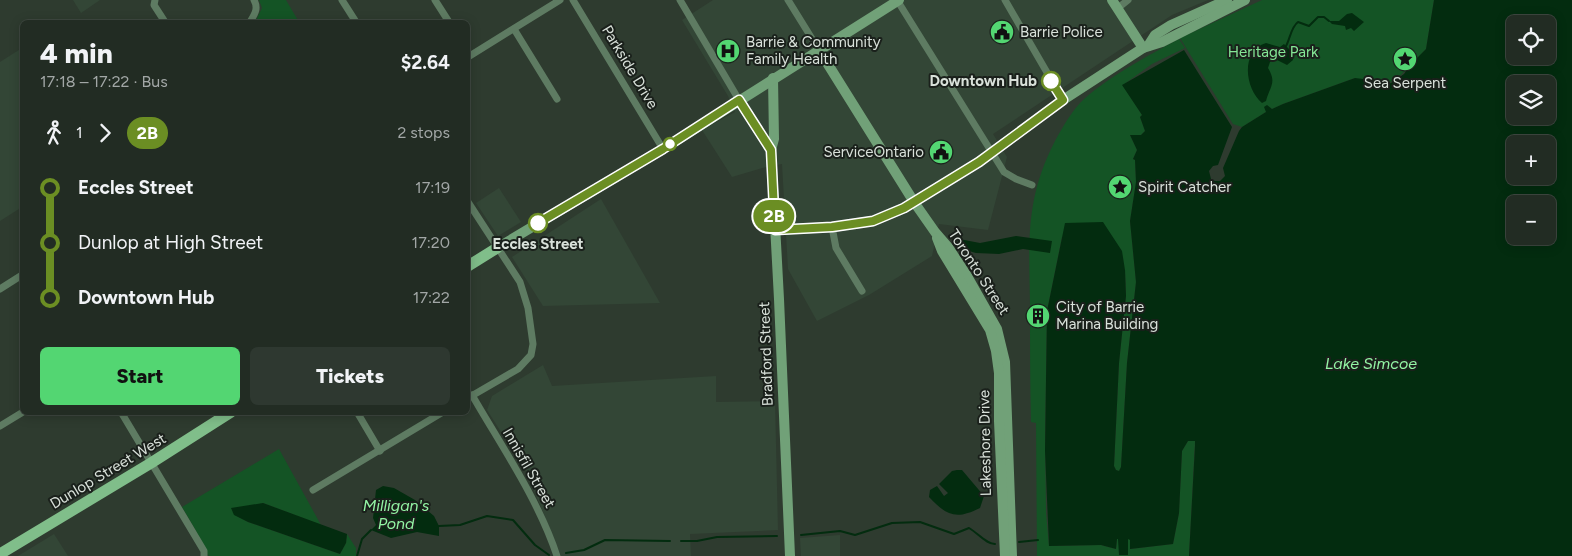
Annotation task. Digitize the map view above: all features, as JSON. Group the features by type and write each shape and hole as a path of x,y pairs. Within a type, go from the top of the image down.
{"main road":[{"path":"470,265 663,149 898,0"},
{"path":"1145,47 1155,35 1163,30 1227,0"},
{"path":"775,230 832,227 873,221 914,202 992,153 1063,100 1145,47 1162,42 1245,0"},
{"path":"1115,4 1145,47"},
{"name":"Toronto Street","path":"819,50 914,202 935,232 942,251 994,329"},
{"name":"Bradford Street","path":"774,78 774,139 771,150 790,556"},
{"path":"739,100 771,150"},
{"name":"Lakeshore Drive","path":"994,329 1005,362 1012,556"},
{"name":"Lakeshore Drive","path":"994,329 999,373 999,421 1005,556"},
{"name":"Dunlop Street West","path":"0,554 226,415"}],"street":[{"path":"154,0 154,5 164,20"},
{"path":"251,20 257,6 254,0"},
{"path":"342,0 355,20"},
{"path":"435,0 448,20"},
{"path":"470,54 560,0"},
{"name":"Parkside Drive","path":"573,0 663,149"},
{"path":"680,0 739,100"},
{"name":"Toronto Street","path":"788,0 819,50"},
{"path":"898,0 1004,172 1016,180 1032,185"},
{"path":"1005,0 1063,100"},
{"path":"1115,4 1128,0"},
{"path":"514,29 557,99"},
{"path":"470,205 514,272 523,290 532,335 531,355 518,370 470,396"},
{"path":"832,227 836,248 862,291"},
{"path":"0,289 20,276"},
{"name":"Innisfil Street","path":"470,396 538,509 557,556"},
{"path":"0,426 20,414"},
{"path":"123,415 204,551 204,556"},
{"path":"359,415 380,451"},
{"path":"313,490 438,415"}],"shaded area":[{"path":"73,0 100,0 81,13"},
{"path":"713,0 1208,0 1172,15 993,134 1007,157 988,230 939,224 932,256 869,295 817,321 788,269 782,164 732,177 702,130 735,112 728,96 682,20"},
{"path":"20,49 20,208 0,221 0,62"},
{"path":"499,188 521,222 498,236 476,203"},
{"path":"601,199 660,303 543,306 512,257"},
{"path":"543,365 552,386 716,376 716,402 775,401 778,530 690,534 691,556 561,556 526,471 487,410 492,396"},
{"path":"54,534 68,556 18,556"},
{"path":"840,535 840,556 801,556 800,538"}],"green space":[{"path":"259,0 286,0 298,20 256,20 262,8"},
{"name":"Heritage Park","path":"1262,0 1434,0 1426,49 1397,79 1377,88 1355,78 1272,109 1267,106 1266,112 1242,127 1233,124 1180,38"},
{"path":"1179,39 1185,48 1152,64 1123,85 1142,115 1140,117 1145,131 1141,135 1130,135 1137,150 1133,159 1135,160 1136,182 1130,221 1136,282 1127,363 1121,467 1119,471 1114,466 1119,363 1126,296 1125,270 1062,237 1047,311 1046,513 1049,546 1101,545 1116,549 1117,539 1119,539 1119,555 1127,555 1128,539 1130,539 1130,549 1173,544 1179,513 1182,451 1188,441 1195,441 1189,556 1037,556 1036,423 1031,422 1029,260 1031,221 1038,182 1055,141 1080,103 1114,76"},
{"path":"279,449 321,525 263,503 234,514 248,522 340,554 346,543 347,534 356,548 356,556 209,556 202,549 196,531 182,507"}],"water":[{"name":"Lake Simcoe","path":"1434,0 1572,0 1572,556 1189,556 1195,441 1188,441 1182,451 1179,513 1173,544 1130,549 1130,540 1128,539 1128,555 1119,555 1118,539 1116,549 1101,545 1049,546 1045,451 1047,311 1065,223 1103,222 1122,251 1126,296 1119,363 1114,466 1119,471 1121,467 1127,363 1136,282 1130,221 1136,182 1135,160 1133,159 1137,150 1130,135 1141,135 1145,131 1140,117 1142,115 1122,85 1184,50 1232,127 1218,165 1213,166 1209,171 1211,179 1220,181 1225,176 1223,168 1239,131 1242,127 1266,112 1264,107 1267,105 1272,109 1355,78 1363,79 1372,87 1377,88 1391,83 1404,74 1426,49"},
{"path":"1352,13 1364,22 1354,31 1351,28 1346,30 1345,26 1332,24 1329,21 1339,21 1347,14"},
{"path":"1266,43 1280,47 1284,44 1292,52 1293,60 1287,65 1275,59 1270,62 1268,68 1272,77 1272,84 1266,101 1262,103 1252,89 1248,71 1252,54 1258,47"},
{"path":"1016,236 1052,241 1050,253 1023,249 999,254 976,253 955,247 959,239 980,243"},
{"path":"962,470 984,496 980,508 958,515 947,512 929,497 930,490 937,486 944,496 948,493 939,484 952,471"},
{"name":"Milligan's Pond","path":"383,486 394,488 415,500 434,516 439,526 439,536 417,532 391,538 371,530 376,525 373,518 376,490"},
{"path":"263,503 347,534 346,543 340,554 248,522 234,515 231,508"}],"waterway":[{"path":"1286,46 1292,30 1298,22 1309,26 1318,17 1324,17 1329,21"},
{"path":"439,526 460,525 487,516 513,520 535,545 549,555"},
{"path":"801,535 840,531 855,535 892,523 920,522 954,534 969,528 985,541 995,544"},
{"path":"357,556 362,539 371,530"},
{"path":"681,541 697,541 717,537 777,536"},
{"path":"566,553 584,550 605,540 670,541"},
{"path":"1019,542 1038,540"}],"bus line":[{"name":"2B","path":"538,223 663,149 739,100 771,150 775,230 832,227 873,221 904,208 979,162 1063,100 1051,81"}],"place":[{"name":"Barrie Police","path":"1002,32"},
{"name":"Barrie & Community Family Health","path":"728,51"},
{"name":"Sea Serpent","path":"1405,59"},
{"name":"Downtown Hub","path":"1051,81"},
{"name":"ServiceOntario","path":"941,152"},
{"name":"Spirit Catcher","path":"1120,187"},
{"name":"Eccles Street","path":"538,223"},
{"name":"City of Barrie Marina Building","path":"1038,316"}]}
